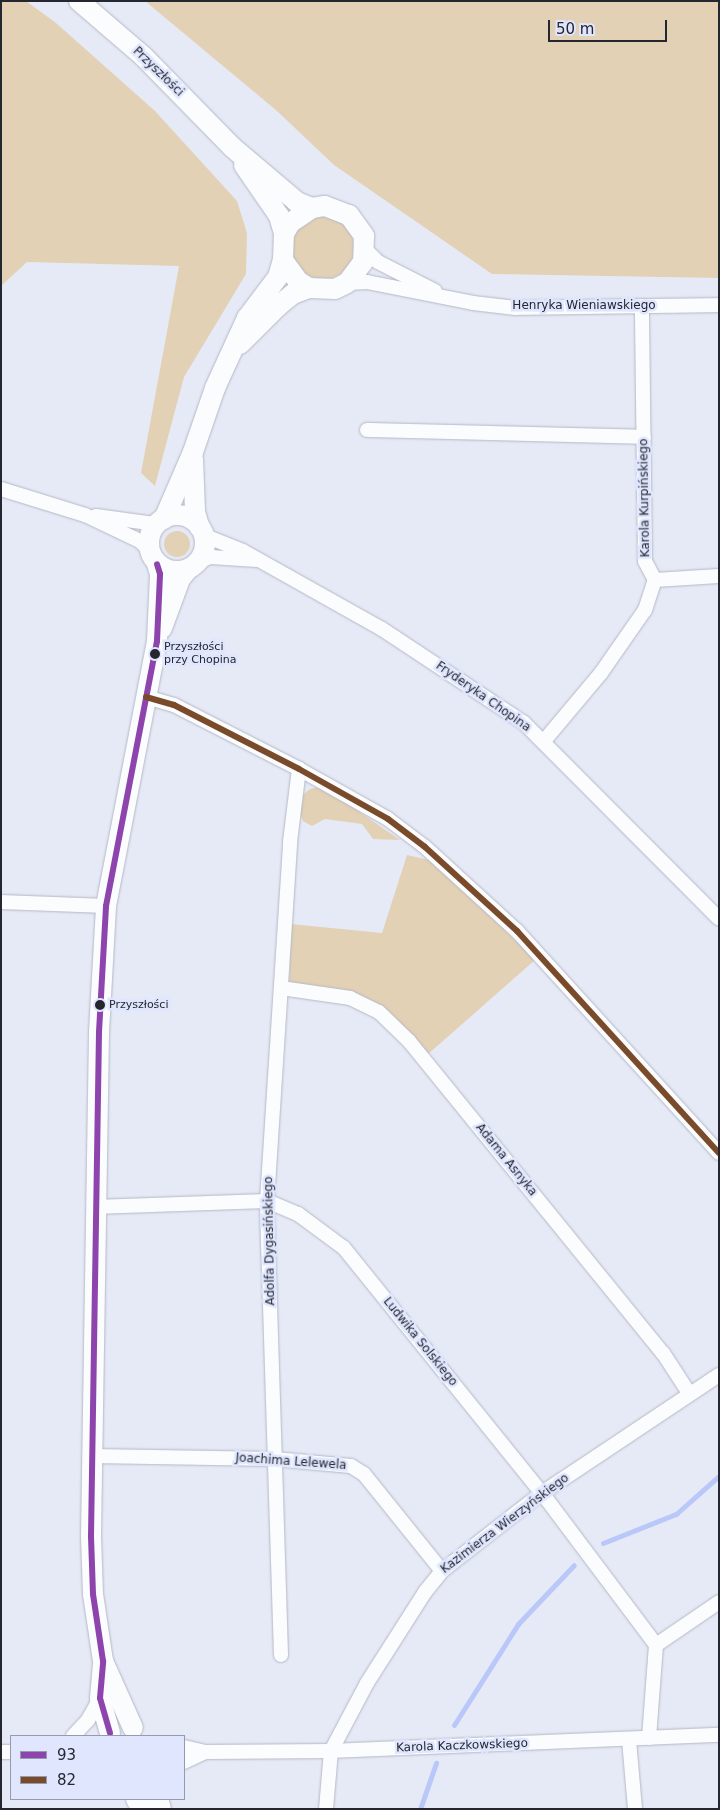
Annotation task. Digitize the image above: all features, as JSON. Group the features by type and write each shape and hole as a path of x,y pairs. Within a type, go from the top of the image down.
{"street":[{"name":"Przyszłości","path":"79,1 143,56 232,147 297,202 312,208"},
{"name":"Przyszłości","path":"232,147 279,216 284,234"},
{"path":"157,642 160,574 153,558 149,541 193,452 215,388 247,318 278,277 283,260 284,234 290,223 312,208 325,206 349,215 364,236 366,250 363,262 347,283 329,289 310,288 293,294 278,306 232,352"},
{"name":"Henryka Wieniawskiego","path":"366,250 378,262 449,298"},
{"path":"283,260 298,282 310,288"},
{"name":"Henryka Wieniawskiego","path":"347,283 367,282 449,298 516,308 719,305"},
{"name":"Karola Kurpińskiego","path":"642,306 645,561 655,580"},
{"path":"367,430 644,437"},
{"path":"139,1732 120,1728 108,1735 100,1698 103,1662 93,1594 91,1456 94,1207 106,906 157,642 180,579 193,565 204,544 195,512 193,452"},
{"path":"1,489 85,515 140,541 153,558 175,571 193,565"},
{"path":"85,515 160,521 186,517 201,530"},
{"name":"Fryderyka Chopina","path":"201,530 382,629 524,723 544,741 628,831 719,919"},
{"name":"Fryderyka Chopina","path":"193,565 211,557 258,560"},
{"path":"544,741 601,673 645,610 655,580 719,576"},
{"path":"146,697 174,705 300,769 388,819 425,847 517,931 719,1153"},
{"name":"Adolfa Dygasińskiego","path":"281,1655 267,1201 290,842 300,769"},
{"path":"1,902 106,906"},
{"name":"Adama Asnyka","path":"281,988 350,998 380,1012 409,1041 663,1353 690,1393"},
{"name":"Ludwika Solskiego","path":"94,1207 267,1201 298,1214 344,1248 542,1493 656,1645"},
{"name":"Kazimierza Wierzyńskiego","path":"332,1751 367,1683 425,1592 442,1571 542,1493 719,1375"},
{"name":"Joachima Lelewela","path":"91,1456 275,1459 351,1466 364,1474 442,1571"},
{"path":"649,1738 656,1645 719,1602"},
{"path":"103,1662 139,1732"},
{"path":"75,1735 88,1720 100,1698"},
{"name":"Karola Kaczkowskiego","path":"185,1747 205,1752 332,1751 719,1735"},
{"path":"629,1740 635,1809"},
{"path":"326,1809 332,1751"},
{"name":"Karola Kaczkowskiego","path":"185,1762 205,1752"},
{"path":"141,1800 156,1803"}],"shaded area":[{"path":"1,1 26,1 56,23 155,111 237,201 247,233 246,274 184,377 155,486 141,473 179,266 27,262 1,286"},
{"path":"145,1 719,1 719,278 492,274 334,165 277,111"},
{"path":"317,217 329,217 345,226 352,236 354,248 352,260 345,270 329,279 317,279 306,274 297,265 292,254 292,242 297,231 306,222"},
{"path":"177,531 186,535 190,544 186,553 177,557 168,553 164,544 168,535"},
{"path":"322,786 400,840 373,839 362,824 325,819 312,826 303,821 298,809 301,796 310,789"},
{"path":"407,855 434,861 535,960 427,1055 384,1008 330,999 295,998 289,992 291,924 382,933"}],"waterway":[{"path":"603,1543 676,1514 719,1476"},
{"path":"454,1725 518,1624 574,1565"},
{"path":"420,1809 436,1763"}],"transit line":[{"name":"93","path":"110,1733 100,1698 103,1661 93,1594 91,1536 99,1032 106,906 157,641 160,574 157,564"},
{"name":"82","path":"146,697 174,705 299,769 388,819 425,847 517,931 719,1153"}],"place":[{"name":"Przyszłości przy Chopina","path":"155,654"},
{"name":"Przyszłości","path":"100,1005"}]}
